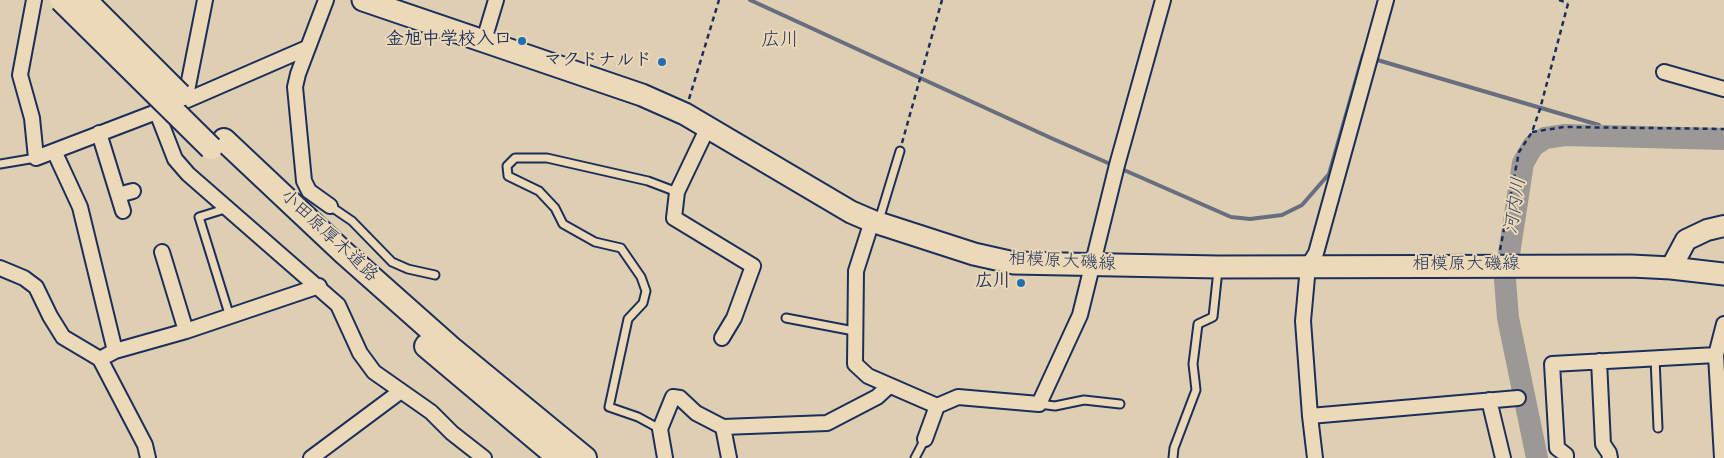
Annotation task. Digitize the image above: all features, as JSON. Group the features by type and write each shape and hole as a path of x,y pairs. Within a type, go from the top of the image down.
{"highway":[{"name":"小田原厚木道路","path":"62,0 218,144 450,347 586,458"},
{"name":"小田原厚木道路","path":"85,0 218,144 333,264 439,358 560,458"}],"main road":[{"name":"相模原大磯線","path":"363,0 634,92 685,114 810,190 875,222 974,254 1014,263 1218,267 1502,266 1671,268 1724,274"},
{"path":"1671,268 1686,240 1707,230 1724,226"}],"street":[{"path":"34,0 20,76 32,118 36,158 156,110 185,101 307,48"},
{"path":"185,101 205,0"},
{"path":"326,0 307,48 295,87 304,181 309,191 330,206"},
{"path":"484,40 496,0"},
{"path":"875,222 856,271 855,364 868,376 936,406 958,397 1040,404 1080,315 1117,165 1163,0"},
{"path":"1315,458 1303,321 1308,266 1316,253 1386,0"},
{"path":"1664,72 1724,89"},
{"path":"156,110 175,159 188,174 229,208 272,248 319,286 338,305 360,353 374,372 431,412 452,433 484,458"},
{"path":"708,127 677,192 674,218 753,266 734,318 722,338"},
{"path":"99,133 123,211"},
{"path":"55,152 80,208 114,351"},
{"path":"118,195 132,191"},
{"path":"162,252 186,330"},
{"path":"0,268 24,278 36,287 50,316 64,336 100,359 145,445 148,458"},
{"path":"100,359 114,351 230,317 319,286"},
{"path":"1722,458 1716,355 1724,324"},
{"path":"1566,458 1557,448 1552,364 1716,355"},
{"path":"1599,361 1603,444 1610,458"},
{"path":"665,458 660,429 673,397 680,398 696,413 723,427 827,423 877,397 889,386"},
{"path":"311,458 401,392"},
{"path":"1310,416 1518,398"},
{"path":"1489,400 1503,458"},
{"path":"925,440 936,406"},
{"path":"723,427 729,458"}],"lane":[{"path":"875,222 900,151"},
{"path":"0,164 36,158"},
{"path":"660,429 638,416 609,406 628,319 644,303 646,291 641,277 621,248 595,242 563,224 556,208 539,191 508,176 507,166 515,158 547,158 648,181 677,192"},
{"path":"330,206 352,221 392,262 408,269 435,275"},
{"path":"229,208 199,217 230,317"},
{"path":"1173,458 1174,448 1196,390 1193,364 1198,324 1213,317 1218,267"},
{"path":"786,318 854,331"},
{"path":"1655,358 1658,428"},
{"path":"1040,404 1055,406 1084,400 1120,404"},
{"path":"915,458 925,440"}],"path":[{"path":"685,114 719,0"},
{"path":"900,151 942,0"},
{"path":"1502,266 1519,152 1532,132 1569,1 1559,0"},
{"path":"1532,132 1564,127 1724,129"}],"waterway":[{"path":"750,0 1051,138 1231,217 1250,219 1282,215 1302,205 1329,174 1363,55 1367,57"},
{"path":"1374,59 1599,125 1604,136"},
{"name":"河内川","path":"1537,458 1508,318 1505,280 1523,163 1533,146 1545,138 1565,135 1724,139"}],"place":[{"name":"金旭中学校入口","path":"522,41"},
{"name":"マクドナルド","path":"662,62"},
{"name":"広川","path":"1021,283"}],"district":[{"name":"広川","path":"780,42"}]}
